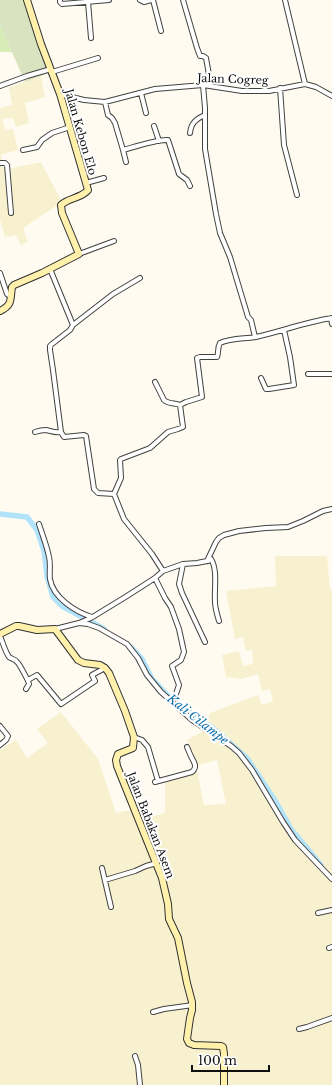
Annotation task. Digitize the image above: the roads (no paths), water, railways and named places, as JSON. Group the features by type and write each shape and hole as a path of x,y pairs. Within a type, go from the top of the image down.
{"street":[{"name":"Jalan Kebon Elo","path":"27,0 41,44 60,94 88,187 87,192 65,201 60,207 80,254"},
{"path":"60,0 62,4 109,0"},
{"path":"140,0 144,2 152,0 161,31"},
{"path":"183,0 200,56 206,58 211,86"},
{"path":"285,0 304,84"},
{"path":"88,2 91,38"},
{"path":"0,86 27,76 98,58"},
{"name":"Jalan Cogreg","path":"60,94 84,100 105,102 155,89 211,86 242,90 269,90 304,84 316,87 332,96"},
{"path":"203,86 205,148 220,233 230,257 248,317 251,320 255,337"},
{"path":"280,88 284,145 297,194"},
{"path":"141,93 146,113"},
{"path":"105,102 108,115 115,123 124,150 126,162"},
{"path":"190,133 190,128 193,123 205,115"},
{"path":"154,126 159,141"},
{"path":"23,150 37,147 42,140 52,133 70,127"},
{"path":"124,150 159,141 169,141 179,174 187,180 190,186"},
{"path":"0,163 5,163 7,165 11,213"},
{"path":"86,183 104,178"},
{"path":"0,310 7,307 11,296 12,287 14,285 80,254 114,241"},
{"path":"50,269 73,325"},
{"path":"0,273 7,294 11,296"},
{"path":"114,494 102,494 94,489 86,436 64,437 61,432 50,346 70,330 73,325 113,294 140,278"},
{"path":"155,382 166,402 180,405 202,397 197,358 217,357 218,345 222,342 255,337 310,322 332,318 332,324"},
{"path":"261,378 266,389 294,385 284,330"},
{"path":"308,374 332,374"},
{"path":"164,571 124,519 114,494 121,478 120,459 150,448 168,432 182,428 180,405"},
{"path":"35,432 48,430 52,432 61,432"},
{"path":"207,561 216,542 224,535 239,531 288,527 304,522 323,511 332,509"},
{"path":"38,524 49,557 50,578 53,588 65,602 92,618"},
{"path":"26,689 29,684 28,680 18,662 8,655 0,635 16,626 37,630 55,629 82,622 92,618 156,578 164,571 184,564 207,561 211,559 214,563 215,600 219,621"},
{"path":"184,564 179,584 205,642"},
{"path":"156,578 174,613 184,652 181,660 172,666 179,684 172,702"},
{"path":"82,622 99,628 128,644 138,658 147,675 161,692 201,727 231,746 246,761 295,840 332,879"},
{"path":"55,629 78,660 84,663 100,665 109,673 134,737 142,740 148,747 157,781 195,770 194,761 187,747"},
{"path":"28,680 37,675 61,704 95,682 92,675 105,668"},
{"path":"0,726 8,736 0,746"},
{"name":"Jalan Babakan Asem","path":"134,737 132,748 118,754 116,760 117,766 157,863 165,892 169,920 179,942 193,1005 188,1042 194,1045 224,1047 224,1085"},
{"path":"105,880 157,863"},
{"path":"102,868 110,907"},
{"path":"318,914 332,910"},
{"path":"153,1012 193,1005"},
{"path":"299,1029 332,1018"},
{"path":"135,1056 138,1065 140,1085"}],"waterway":[{"name":"Kali Cilampe","path":"0,514 27,517 37,530 44,551 47,576 53,597 62,606 104,629"},
{"name":"Kali Cilampe","path":"132,648 142,659 152,679 171,699 214,729 247,758 276,802 291,829 321,865"}]}
